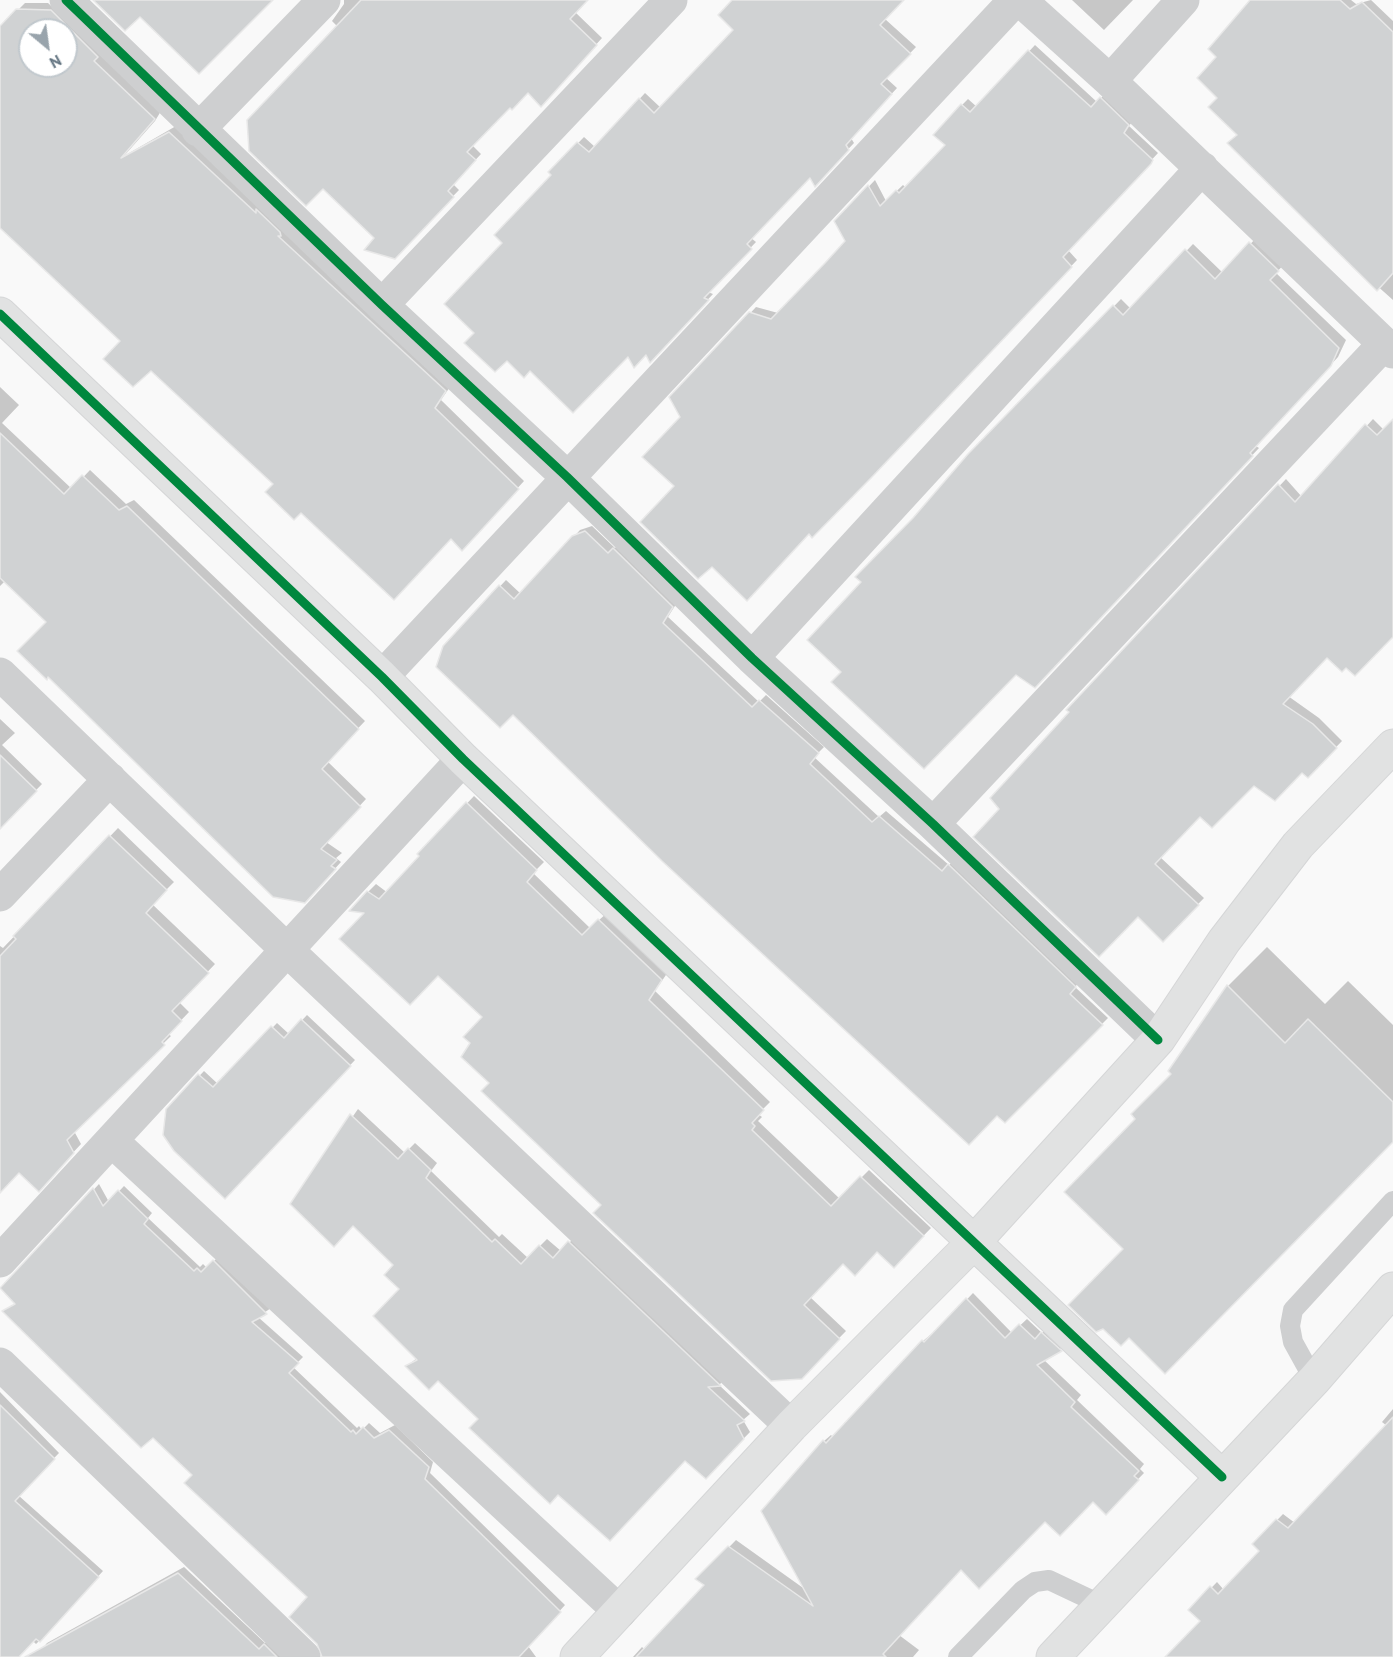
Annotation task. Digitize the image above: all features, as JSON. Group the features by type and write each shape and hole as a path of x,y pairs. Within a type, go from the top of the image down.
{"street":[{"path":"66,0 198,130 567,477 752,658 933,824 1158,1040"},
{"path":"198,130 324,0"},
{"path":"382,305 671,0"},
{"path":"382,677 1015,0"},
{"path":"933,824 1388,348 1110,81 1020,0"},
{"path":"1110,81 1183,0"},
{"path":"752,658 1202,168"},
{"path":"0,314 382,677 464,759 1222,1477"},
{"path":"0,674 286,950 791,1426"},
{"path":"578,1657 791,1426 975,1241 1158,1040 1224,941 1298,845 1393,746"},
{"path":"0,1261 464,759"},
{"path":"0,895 110,779"},
{"path":"112,1141 621,1612"},
{"path":"1053,1657 1104,1606 1314,1380 1393,1289"},
{"path":"0,1364 304,1657"}],"lane":[{"path":"1314,1380 1293,1342 1290,1326 1293,1310 1393,1201"},
{"path":"958,1657 1035,1581 1049,1580 1104,1606"}],"building":[{"path":"93,0 273,0 199,74 140,17 125,31"},
{"path":"361,0 588,0 570,19 597,45 541,107 528,93 467,152 476,160 448,191 454,197 395,259 364,250 374,238 323,189 306,206 249,151 247,120"},
{"path":"732,0 904,0 880,25 911,54 881,84 892,94 846,145 849,150 815,187 810,178 747,244 752,249 704,298 709,300 650,363 646,355 634,368 628,357 573,413 530,371 524,378 507,361 495,372 464,343 474,333 444,304 502,243 494,235 551,175 548,172 577,142 589,152 639,98 654,113 733,30 718,15"},
{"path":"1250,0 1340,0 1350,9 1362,2 1393,32 1393,273 1377,291 1227,143 1237,135 1208,107 1217,98 1197,78 1216,57 1208,49"},
{"path":"16,9 51,10 59,18 18,18 18,78 78,78 78,37 98,57 94,61 155,119 121,158 169,132 256,213 256,209 280,232 281,236 278,236 446,391 435,408 519,489 462,551 451,539 394,600 301,513 294,520 265,492 273,484 151,371 133,387 103,359 120,341 0,228 0,26"},
{"path":"1028,50 1091,107 1100,97 1129,125 1124,133 1153,160 1151,164 1063,257 1072,267 871,478 812,538 809,534 747,601 712,567 698,579 640,522 674,486 642,457 680,417 669,397 749,312 771,319 845,241 834,221 868,185 880,206 896,190 899,193 945,145 933,135 961,104 970,112"},
{"path":"1249,242 1279,271 1270,280 1339,348 1331,366 1250,453 1253,456 1035,688 1016,675 924,769 831,682 841,672 807,640 861,582 855,577 913,518 968,454 1113,305 1123,315 1185,249 1215,279"},
{"path":"1393,419 1393,637 1355,676 1346,668 1342,672 1327,658 1283,704 1313,724 1337,748 1308,778 1302,773 1275,801 1254,786 1212,828 1200,817 1155,864 1199,905 1163,942 1138,917 1099,957 973,837 999,809 990,798 1069,712 1066,710 1278,484 1295,502 1365,424 1377,435"},
{"path":"0,433 64,494 82,475 119,510 127,506 359,729 322,769 361,807 321,849 337,860 331,866 336,869 305,903 273,897 48,677 47,680 17,651 46,622 0,578"},
{"path":"585,531 608,553 613,548 673,607 663,623 752,707 759,700 819,753 810,764 872,822 879,816 942,871 948,864 1076,987 1070,994 1103,1025 1005,1123 997,1116 969,1145 662,861 513,715 500,728 436,667 443,646 499,585 514,599 572,536"},
{"path":"0,755 37,791 0,829"},
{"path":"466,802 537,870 527,882 582,935 598,919 662,980 649,1000 764,1110 752,1123 755,1126 752,1130 831,1206 860,1176 924,1236 894,1268 877,1252 855,1276 843,1264 804,1305 840,1339 802,1379 771,1381 593,1213 601,1205 481,1091 489,1083 461,1057 470,1043 463,1037 482,1017 438,976 410,1005 339,939 364,913 349,911 367,891 379,899"},
{"path":"109,835 167,890 146,913 209,973 172,1011 182,1021 162,1042 165,1045 67,1140 74,1153 39,1192 19,1173 0,1193 0,956 16,939 13,936"},
{"path":"1227,985 1285,1043 1308,1019 1393,1102 1393,1142 1165,1374 1129,1338 1121,1346 1103,1329 1096,1332 1068,1305 1123,1249 1064,1192 1135,1119 1131,1114 1171,1074 1168,1071"},
{"path":"301,1019 351,1066 225,1199 174,1151 163,1135 166,1109 198,1074 213,1087 271,1026 284,1038"},
{"path":"350,1114 398,1159 408,1148 431,1170 426,1178 492,1242 495,1239 521,1264 539,1245 553,1258 568,1241 721,1386 708,1387 745,1421 737,1425 744,1439 706,1479 685,1461 610,1541 558,1495 550,1504 469,1428 478,1419 438,1381 429,1390 405,1366 417,1360 373,1316 399,1289 384,1275 393,1265 353,1226 334,1247 290,1204"},
{"path":"93,1188 103,1206 118,1190 148,1219 144,1224 194,1271 197,1268 201,1272 213,1260 267,1314 252,1322 299,1363 289,1373 351,1432 353,1430 356,1434 363,1427 374,1438 389,1430 429,1467 425,1479 561,1612 519,1657 322,1657 317,1644 289,1617 307,1597 184,1483 192,1475 153,1438 141,1448 2,1311 15,1304 0,1288"},
{"path":"966,1298 1005,1338 1019,1324 1035,1339 1041,1332 1062,1351 1037,1365 1075,1402 1071,1407 1139,1471 1134,1476 1139,1480 1106,1515 1093,1502 1060,1536 1045,1522 979,1589 961,1570 883,1654 886,1657 636,1657 704,1585 695,1579 728,1546 813,1606 761,1511 823,1440 826,1443 922,1340 924,1342"},
{"path":"0,1405 55,1459 15,1501 99,1577 40,1642 36,1639 19,1657 0,1657"},
{"path":"1393,1417 1393,1657 1165,1657 1200,1621 1188,1610 1210,1586 1218,1594 1259,1551 1252,1544 1276,1519 1288,1528"},
{"path":"178,1573 259,1649 264,1644 277,1657 25,1657"}],"cycle path":[{"path":"66,0 382,305 567,477 752,658 933,824 1158,1040"},
{"path":"0,314 382,677 463,759 1222,1477"}]}
